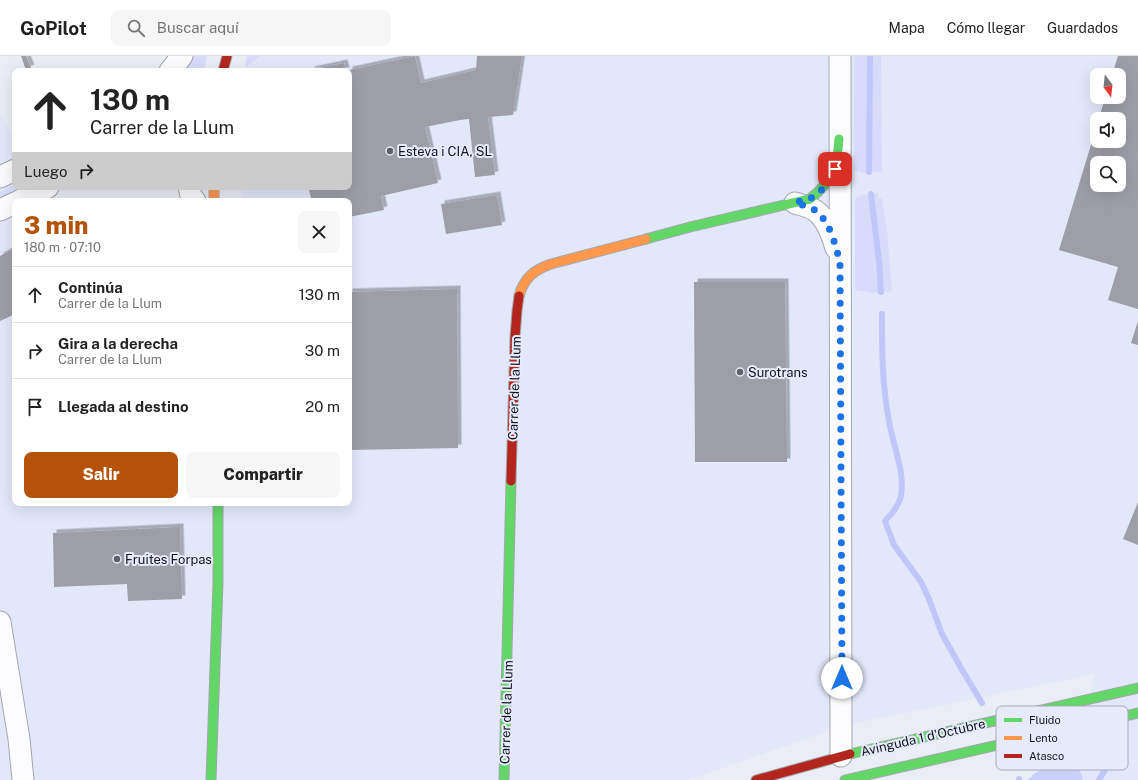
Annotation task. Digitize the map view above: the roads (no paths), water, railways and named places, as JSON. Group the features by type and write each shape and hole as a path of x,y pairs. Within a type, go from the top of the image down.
{"street":[{"path":"172,68 182,56"},
{"path":"225,68 227,56"},
{"path":"840,56 839,139 842,756"},
{"name":"Carrer de la Llum","path":"504,780 515,337 518,301 522,286 534,272 551,264 810,199 822,190 831,179 835,169 839,139"},
{"path":"0,178 12,172"},
{"path":"25,198 42,190"},
{"path":"795,202 815,210 823,220 832,235 840,262"},
{"path":"0,210 12,204"},
{"path":"211,780 218,583 218,506"},
{"path":"0,622 23,780"},
{"name":"Avinguda 1 d'Octubre","path":"1059,706 1138,688"},
{"name":"Avinguda 1 d'Octubre","path":"1128,715 1138,713"},
{"name":"Avinguda 1 d'Octubre","path":"756,780 842,756 996,720"},
{"name":"Avinguda 1 d'Octubre","path":"846,780 996,746"}],"waterway":[{"path":"869,172 870,56"},
{"path":"871,194 881,292"},
{"path":"882,314 882,354 885,394 891,430 900,467 902,486 901,496 898,503 885,521 894,545 921,582 942,634 982,703"},
{"path":"1099,780 1105,770"}],"place":[{"name":"Esteva i CIA, SL","path":"390,151"},
{"name":"Surotrans","path":"740,372"},
{"name":"Fruites Forpas","path":"117,559"}]}
